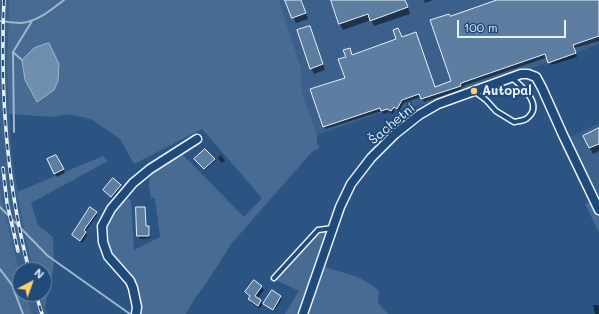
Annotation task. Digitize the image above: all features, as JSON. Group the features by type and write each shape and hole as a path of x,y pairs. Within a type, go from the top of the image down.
{"street":[{"name":"Šachetní","path":"303,314 340,207 351,184 371,158 395,134 419,115 438,104 521,74 528,74 536,77 599,210"},
{"path":"136,313 137,307 133,288 130,281 108,256 103,242 102,226 111,209 133,183 150,169 197,139"}],"lane":[{"path":"474,91 514,122 526,119 532,112 533,104 530,96 512,78"},
{"path":"274,278 318,230 333,228"}],"shaded area":[{"path":"0,0 9,0 7,67 12,156 19,200 33,262 17,262 2,203 0,183"},
{"path":"9,0 279,0 301,68 302,93 317,135 317,144 320,147 311,153 232,243 186,314 137,314 138,306 136,285 133,277 115,256 106,237 106,230 111,218 124,197 131,200 134,250 160,237 155,198 151,198 149,185 150,174 166,162 183,155 244,217 262,198 202,129 134,164 120,139 91,119 67,114 54,117 9,114 7,67"},
{"path":"279,0 599,0 599,44 425,104 378,114 317,135 302,93 301,68"},
{"path":"49,43 59,64 58,81 54,90 37,102 25,80 22,60 34,48"},
{"path":"599,123 599,199 597,200 568,138"},
{"path":"103,156 108,161 31,203 38,225 53,237 54,266 52,275 52,262 31,262 17,192"},
{"path":"0,183 2,203 17,262 12,262 12,302 28,302 32,314 0,314"},
{"path":"599,199 599,233 585,204"},
{"path":"323,231 326,231 316,265 298,314 285,314 299,291 276,280 311,239"},
{"path":"325,267 354,276 374,286 379,291 378,303 388,314 307,314"},
{"path":"28,302 43,302 47,314 32,314"},
{"path":"42,302 46,302 44,310"}],"building":[{"path":"285,0 301,0 306,13 292,18"},
{"path":"331,0 405,0 408,7 370,21 368,14 339,24"},
{"path":"497,0 599,0 599,36 573,45 576,53 548,63 545,54 464,82 460,84 461,86 421,99 419,94 402,100 397,109 394,107 391,111 387,109 381,111 380,108 323,127 310,89 345,78 338,59 346,57 343,50 350,48 352,55 396,39 393,30 398,28 402,37 416,32 435,87 451,81 430,20 449,14 450,16"},
{"path":"310,26 323,64 310,69 297,30"},
{"path":"599,128 599,144 589,148 583,136"},
{"path":"205,149 215,159 204,169 194,159"},
{"path":"56,155 64,169 54,174 47,159"},
{"path":"113,178 121,185 111,197 103,190"},
{"path":"90,207 97,212 84,230 86,232 80,241 72,235"},
{"path":"136,207 145,207 146,226 149,226 149,236 137,236"},
{"path":"254,280 262,286 255,296 261,300 258,306 248,299 250,296 245,292"},
{"path":"272,290 281,296 273,310 263,304"}],"waterway":[{"path":"0,21 19,23 28,22 45,14 64,0"},
{"path":"14,132 13,52 32,21"},
{"path":"13,52 22,60"},
{"path":"0,207 48,256 130,314"},
{"path":"0,269 12,285 23,314"}],"railway":[{"path":"4,0 3,68 6,136 15,203 27,262"},
{"path":"3,168 7,203 18,251"},
{"path":"38,302 42,314"}],"place":[{"name":"Autopal","path":"474,91"}]}
